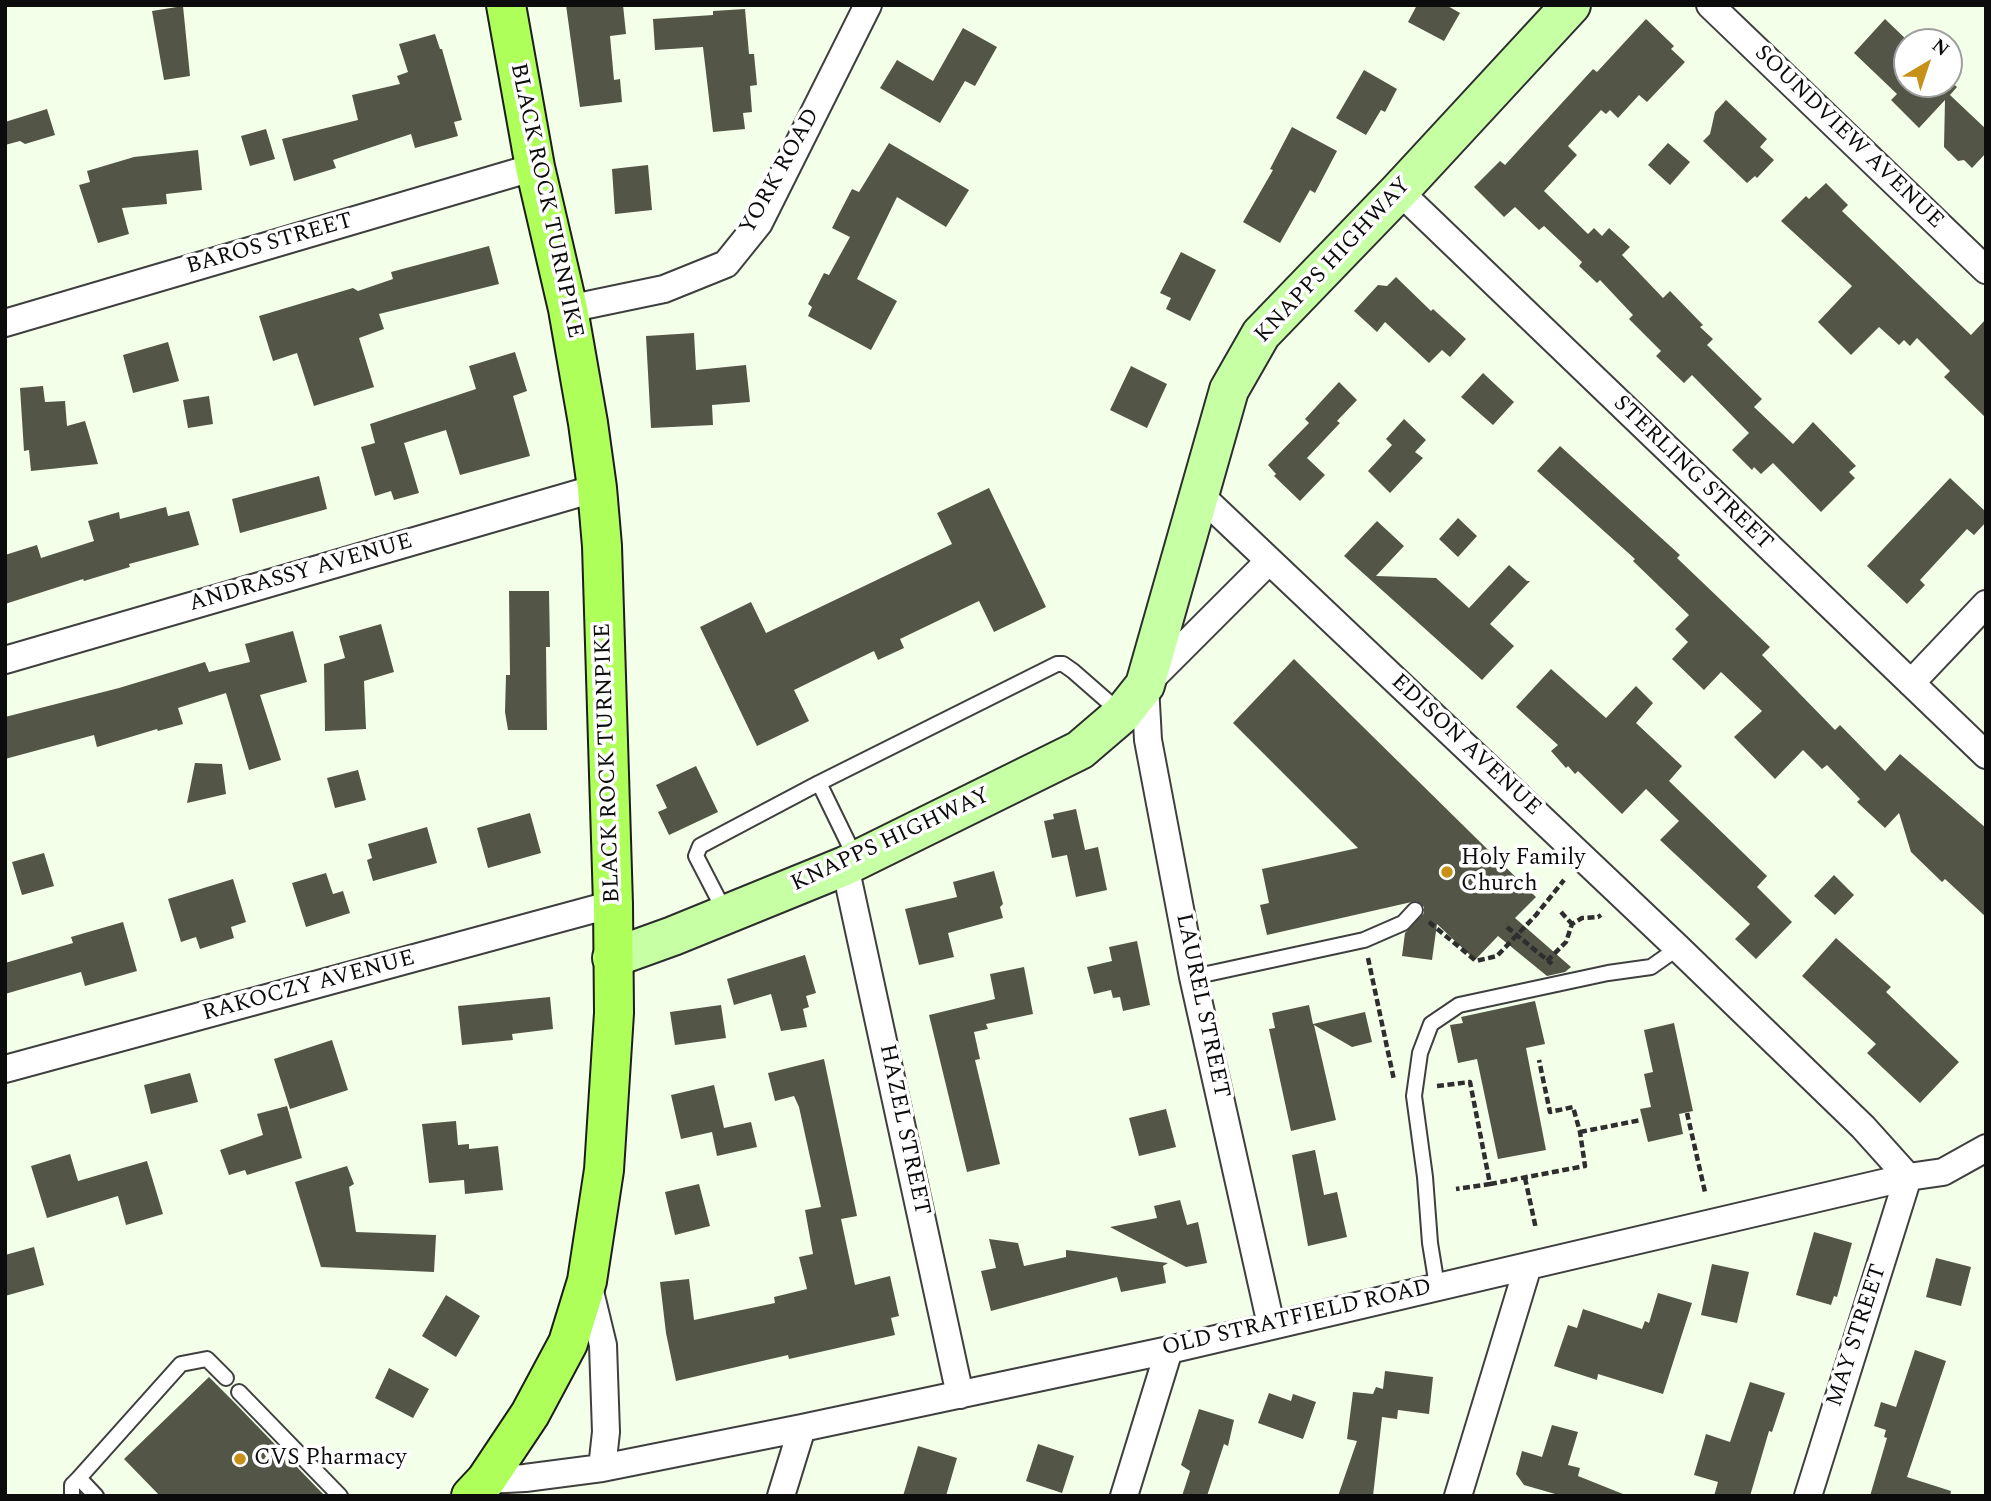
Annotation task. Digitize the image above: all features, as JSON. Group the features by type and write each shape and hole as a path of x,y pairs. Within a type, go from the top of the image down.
{"main road":[{"name":"BLACK ROCK TURNPIKE","path":"478,1488 530,1414 568,1343 587,1281 604,1170 614,1013 602,546 597,488 569,309 535,167 506,5"}],"street":[{"name":"YORK ROAD","path":"569,309 664,289 726,264 759,223 868,5"},
{"name":"KNAPPS HIGHWAY","path":"1134,700 1229,390 1261,334 1399,191 1571,5"},
{"name":"SOUNDVIEW AVENUE","path":"1710,5 1986,270"},
{"name":"BAROS STREET","path":"5,323 535,167"},
{"name":"STERLING STREET","path":"1399,191 1986,755"},
{"name":"ANDRASSY AVENUE","path":"5,660 597,488"},
{"name":"EDISON AVENUE","path":"1199,494 1678,948 1863,1127 1908,1177"},
{"name":"KNAPPS HIGHWAY","path":"612,958 851,863 1080,750 1134,700 1268,562"},
{"path":"1911,683 1986,604"},
{"name":"LAUREL STREET","path":"1134,700 1148,740 1193,976 1271,1325"},
{"name":"HAZEL STREET","path":"851,863 960,1395"},
{"name":"RAKOCZY AVENUE","path":"5,1069 613,904"},
{"name":"OLD STRATFIELD ROAD","path":"478,1488 526,1478 602,1468 1169,1350 1908,1177 1942,1172 1986,1148"},
{"name":"MAY STREET","path":"1808,1496 1908,1177"},
{"path":"1458,1496 1528,1266"},
{"path":"587,1281 603,1345 606,1432 602,1468"},
{"path":"1124,1496 1169,1350"},
{"path":"781,1496 802,1428"}],"lane":[{"path":"726,914 696,856 700,846 819,783 1057,664 1063,664 1134,700"},
{"path":"819,783 851,863"},
{"path":"1193,976 1364,940 1403,923 1415,910"},
{"path":"1437,1286 1414,1096 1420,1052 1431,1024 1459,1004 1577,979 1651,967 1678,948"},
{"path":"72,1496 72,1485 181,1364 207,1359 226,1378"},
{"path":"239,1392 340,1496"},
{"path":"79,1478 96,1496"}],"path":[{"path":"1415,910 1476,961 1497,956 1564,880"},
{"path":"1561,912 1572,924"},
{"path":"1546,961 1566,943 1572,924 1582,918 1601,915"},
{"path":"1507,927 1546,961 1577,979"},
{"path":"1364,940 1395,1084"},
{"path":"1456,1188 1585,1166 1573,1107 1550,1112 1539,1060"},
{"path":"1437,1086 1470,1082 1490,1184"},
{"path":"1687,1113 1705,1192"},
{"path":"1580,1132 1641,1120"},
{"path":"1525,1178 1536,1229"}],"building":[{"path":"566,5 623,5 626,34 610,36 614,80 620,79 622,102 580,107"},
{"path":"1417,5 1446,5 1460,13 1444,41 1408,22"},
{"path":"183,6 190,76 164,80 152,11"},
{"path":"745,9 749,54 754,54 757,85 750,86 752,112 743,113 745,129 713,132 703,47 655,50 653,19 713,15 713,11"},
{"path":"1646,19 1674,46 1671,49 1685,62 1647,102 1639,95 1618,118 1610,110 1606,114 1601,110 1568,146 1577,155 1544,191 1588,234 1594,228 1602,236 1609,228 1630,247 1622,255 1663,298 1670,291 1703,325 1700,327 1713,339 1707,345 1762,399 1754,407 1793,444 1813,422 1856,466 1849,472 1855,478 1821,512 1773,463 1761,474 1754,467 1752,470 1732,450 1749,433 1692,375 1684,383 1656,356 1661,351 1629,319 1633,315 1600,280 1597,283 1579,266 1582,262 1544,226 1539,230 1515,207 1504,217 1474,187 1500,161 1505,165 1593,69 1597,72"},
{"path":"1885,19 1894,28 1893,90 1854,53"},
{"path":"963,28 997,47 975,86 965,81 940,123 880,88 897,60 933,81"},
{"path":"435,34 442,49 462,120 454,122 458,136 415,148 411,134 333,160 336,168 294,181 282,139 358,120 352,95 400,84 397,76 408,72 399,44"},
{"path":"1364,70 1397,89 1385,112 1381,110 1366,135 1336,118"},
{"path":"1953,98 1986,129 1986,153 1972,168 1964,160 1958,161 1944,147 1945,100 1919,128 1891,100"},
{"path":"1726,100 1767,139 1760,147 1774,160 1757,178 1755,176 1747,183 1703,141 1710,134 1715,112"},
{"path":"47,109 55,135 25,144 20,141 5,145 5,122"},
{"path":"1292,127 1337,151 1315,193 1310,190 1280,243 1243,222 1273,170 1270,169"},
{"path":"266,129 275,159 250,166 241,136"},
{"path":"889,143 969,190 946,227 897,197 857,279 897,301 871,350 808,316 812,307 808,304 824,273 829,275 850,237 832,228 839,214 852,189 859,192"},
{"path":"1668,143 1690,162 1670,185 1648,165"},
{"path":"198,150 202,190 166,194 167,204 122,208 129,234 98,243 79,185 90,182 87,171 134,157"},
{"path":"648,165 652,210 615,214 612,169"},
{"path":"1826,183 1848,205 1842,211 1971,335 1986,319 1986,418 1944,377 1950,371 1917,338 1910,346 1904,340 1899,345 1879,327 1851,355 1818,322 1852,286 1781,221 1806,196 1809,199"},
{"path":"489,246 499,284 379,314 384,329 359,338 374,387 314,406 297,353 273,361 259,316 353,288 358,291 393,279 391,272"},
{"path":"1181,252 1216,270 1190,321 1166,309 1171,298 1160,293"},
{"path":"1396,277 1431,311 1433,309 1466,339 1450,357 1442,350 1429,363 1385,322 1377,332 1354,311 1378,285 1387,286"},
{"path":"694,333 696,370 746,365 750,402 712,405 713,425 651,428 646,336"},
{"path":"168,342 179,381 133,393 123,355"},
{"path":"515,352 527,391 513,396 530,456 460,475 446,430 404,443 419,493 394,500 391,491 375,496 361,447 375,443 370,424 476,389 469,366"},
{"path":"1131,366 1167,384 1147,428 1110,410"},
{"path":"1483,373 1514,402 1493,425 1461,397"},
{"path":"1339,382 1357,400 1337,421 1340,423 1307,458 1325,475 1300,501 1274,476 1276,474 1268,465 1309,423 1305,419"},
{"path":"43,386 45,402 65,401 67,426 85,421 98,464 31,471 29,450 24,451 20,388"},
{"path":"209,396 213,424 188,428 183,400"},
{"path":"1404,419 1426,440 1415,452 1423,458 1390,493 1368,471 1392,445 1386,439"},
{"path":"1560,446 1680,555 1677,558 1770,647 1762,655 1835,730 1840,725 1885,771 1900,754 1986,828 1986,917 1945,879 1942,882 1911,852 1899,813 1885,828 1857,802 1860,799 1827,765 1822,769 1803,750 1775,779 1734,737 1762,711 1721,672 1704,690 1672,659 1688,642 1675,629 1689,615 1633,561 1635,559 1537,471"},
{"path":"319,476 327,509 240,533 232,499"},
{"path":"1950,478 1986,512 1986,522 1974,535 1967,529 1920,580 1925,585 1907,604 1867,566"},
{"path":"989,488 1046,607 994,632 979,601 900,639 904,648 878,660 874,651 794,690 809,721 757,746 700,627 751,602 766,633 952,544 937,513"},
{"path":"166,507 168,516 189,511 199,545 129,564 130,567 5,604 5,555 37,545 41,558 94,541 88,521 119,512 120,519"},
{"path":"1458,518 1477,536 1458,557 1439,539"},
{"path":"1377,521 1404,546 1376,576 1436,578 1469,608 1509,565 1530,581 1490,624 1514,646 1482,680 1344,556"},
{"path":"509,591 549,591 550,647 546,647 547,730 508,730 505,712 506,675 510,675"},
{"path":"381,624 394,672 364,681 366,729 325,731 324,664 345,658 339,636"},
{"path":"293,631 307,682 260,695 281,760 249,770 226,693 178,708 183,724 97,747 94,735 5,759 5,717 119,688 205,662 209,672 250,662 245,644"},
{"path":"1294,659 1536,897 1515,918 1571,967 1565,972 1547,976 1498,936 1475,960 1437,924 1432,960 1402,956 1405,933 1424,913 1424,907 1416,901 1267,935 1260,905 1269,903 1262,869 1358,848 1233,723"},
{"path":"1551,669 1606,718 1636,686 1653,703 1636,723 1682,766 1669,781 1767,876 1757,887 1792,922 1756,959 1735,939 1750,924 1660,840 1679,821 1646,789 1622,814 1578,771 1575,774 1568,766 1566,768 1551,751 1558,745 1516,707"},
{"path":"195,763 222,764 226,794 187,803"},
{"path":"696,766 718,812 669,835 658,812 667,808 656,785"},
{"path":"358,770 366,800 335,808 327,778"},
{"path":"1076,809 1085,850 1098,847 1107,890 1076,897 1067,855 1052,858 1044,821 1054,819 1053,814"},
{"path":"530,813 541,853 488,868 477,828"},
{"path":"427,827 437,863 373,881 367,860 372,858 368,844"},
{"path":"44,853 54,886 22,895 12,862"},
{"path":"994,871 1003,904 1000,907 1003,918 948,933 954,957 919,965 905,909 957,897 953,882"},
{"path":"326,873 333,894 343,891 350,913 306,927 292,883"},
{"path":"1834,875 1854,895 1835,915 1814,896"},
{"path":"233,879 246,922 231,927 234,938 200,949 196,937 181,942 168,899"},
{"path":"123,922 137,971 85,986 81,972 5,994 5,963 73,943 71,937"},
{"path":"1836,938 1891,987 1886,992 1959,1062 1920,1103 1867,1053 1876,1044 1802,976"},
{"path":"1137,941 1150,1005 1123,1011 1120,997 1113,998 1111,990 1094,994 1087,967 1112,961 1109,947"},
{"path":"805,955 816,993 806,996 809,1007 803,1009 807,1027 781,1031 771,994 734,1005 727,979"},
{"path":"1024,967 1033,1014 986,1024 988,1029 974,1032 980,1059 975,1060 1000,1164 967,1172 929,1015 995,999 990,974"},
{"path":"550,997 553,1029 512,1034 513,1040 462,1045 458,1006"},
{"path":"1535,1001 1545,1044 1526,1048 1546,1150 1498,1159 1477,1059 1458,1063 1450,1025 1463,1023 1461,1017"},
{"path":"721,1005 726,1038 675,1045 670,1012"},
{"path":"1309,1005 1313,1024 1365,1012 1372,1042 1352,1047 1314,1025 1336,1120 1291,1131 1269,1029 1275,1028 1272,1013"},
{"path":"1674,1023 1693,1111 1679,1114 1683,1134 1648,1142 1640,1109 1651,1107 1644,1074 1653,1072 1644,1030"},
{"path":"332,1040 348,1090 290,1109 274,1059"},
{"path":"824,1059 857,1216 841,1219 855,1285 890,1276 899,1316 891,1318 895,1335 789,1359 788,1355 676,1381 666,1333 660,1282 689,1279 694,1320 775,1303 774,1297 807,1289 799,1257 813,1254 805,1210 821,1207 799,1107 794,1096 775,1101 768,1073"},
{"path":"190,1073 198,1102 151,1114 144,1085"},
{"path":"714,1085 724,1128 751,1122 757,1147 717,1156 712,1132 681,1139 671,1095"},
{"path":"287,1106 302,1158 247,1175 245,1170 229,1175 220,1150 263,1135 257,1114"},
{"path":"1166,1109 1176,1147 1139,1156 1129,1118"},
{"path":"456,1121 458,1145 469,1144 469,1149 498,1146 503,1190 465,1194 464,1180 429,1183 422,1124"},
{"path":"1315,1150 1324,1195 1337,1192 1347,1237 1308,1246 1292,1155"},
{"path":"70,1154 78,1181 147,1161 163,1214 126,1225 118,1196 47,1218 31,1166"},
{"path":"347,1166 354,1184 349,1187 356,1232 436,1235 434,1272 321,1267 295,1182"},
{"path":"699,1184 710,1226 675,1235 665,1192"},
{"path":"1180,1200 1187,1225 1198,1222 1207,1263 1186,1267 1110,1227 1157,1218 1154,1206"},
{"path":"1814,1232 1852,1243 1837,1297 1834,1296 1831,1305 1796,1295"},
{"path":"989,1239 1018,1243 1024,1266 1066,1257 1066,1250 1168,1263 1163,1266 1166,1283 1121,1292 1117,1277 991,1311 981,1271 996,1268"},
{"path":"34,1247 44,1285 5,1296 5,1255"},
{"path":"1936,1258 1971,1267 1961,1306 1926,1297"},
{"path":"1712,1264 1749,1272 1737,1323 1701,1315"},
{"path":"1658,1293 1692,1303 1663,1394 1598,1374 1597,1380 1554,1366 1568,1325 1577,1328 1583,1309 1642,1329 1645,1321 1649,1323"},
{"path":"446,1295 480,1316 456,1357 422,1336"},
{"path":"1915,1350 1946,1361 1907,1477 1951,1491 1950,1496 1870,1496 1887,1438 1884,1437 1886,1430 1874,1426 1881,1402 1896,1407"},
{"path":"389,1368 429,1389 413,1418 375,1398"},
{"path":"1385,1371 1433,1377 1429,1414 1398,1410 1397,1419 1382,1417 1373,1496 1338,1496 1357,1441 1347,1439 1353,1392 1373,1394 1376,1387 1383,1389"},
{"name":"CVS Pharmacy","path":"209,1377 325,1496 160,1496 124,1459"},
{"path":"1750,1382 1785,1393 1772,1432 1769,1431 1750,1496 1714,1496 1718,1482 1694,1475 1706,1434 1730,1442"},
{"path":"1269,1393 1291,1401 1293,1394 1316,1402 1303,1439 1258,1423"},
{"path":"1199,1409 1234,1420 1228,1446 1224,1444 1207,1496 1182,1496 1190,1471 1181,1465"},
{"path":"1552,1425 1578,1432 1568,1465 1580,1468 1578,1476 1623,1496 1562,1496 1524,1485 1516,1474 1522,1451 1542,1457"},
{"path":"1038,1444 1074,1456 1062,1493 1026,1481"},
{"path":"918,1446 957,1458 946,1496 903,1496"}],"place":[{"name":"Holy Family Church","path":"1447,872"},
{"name":"CVS Pharmacy","path":"240,1459"}]}
